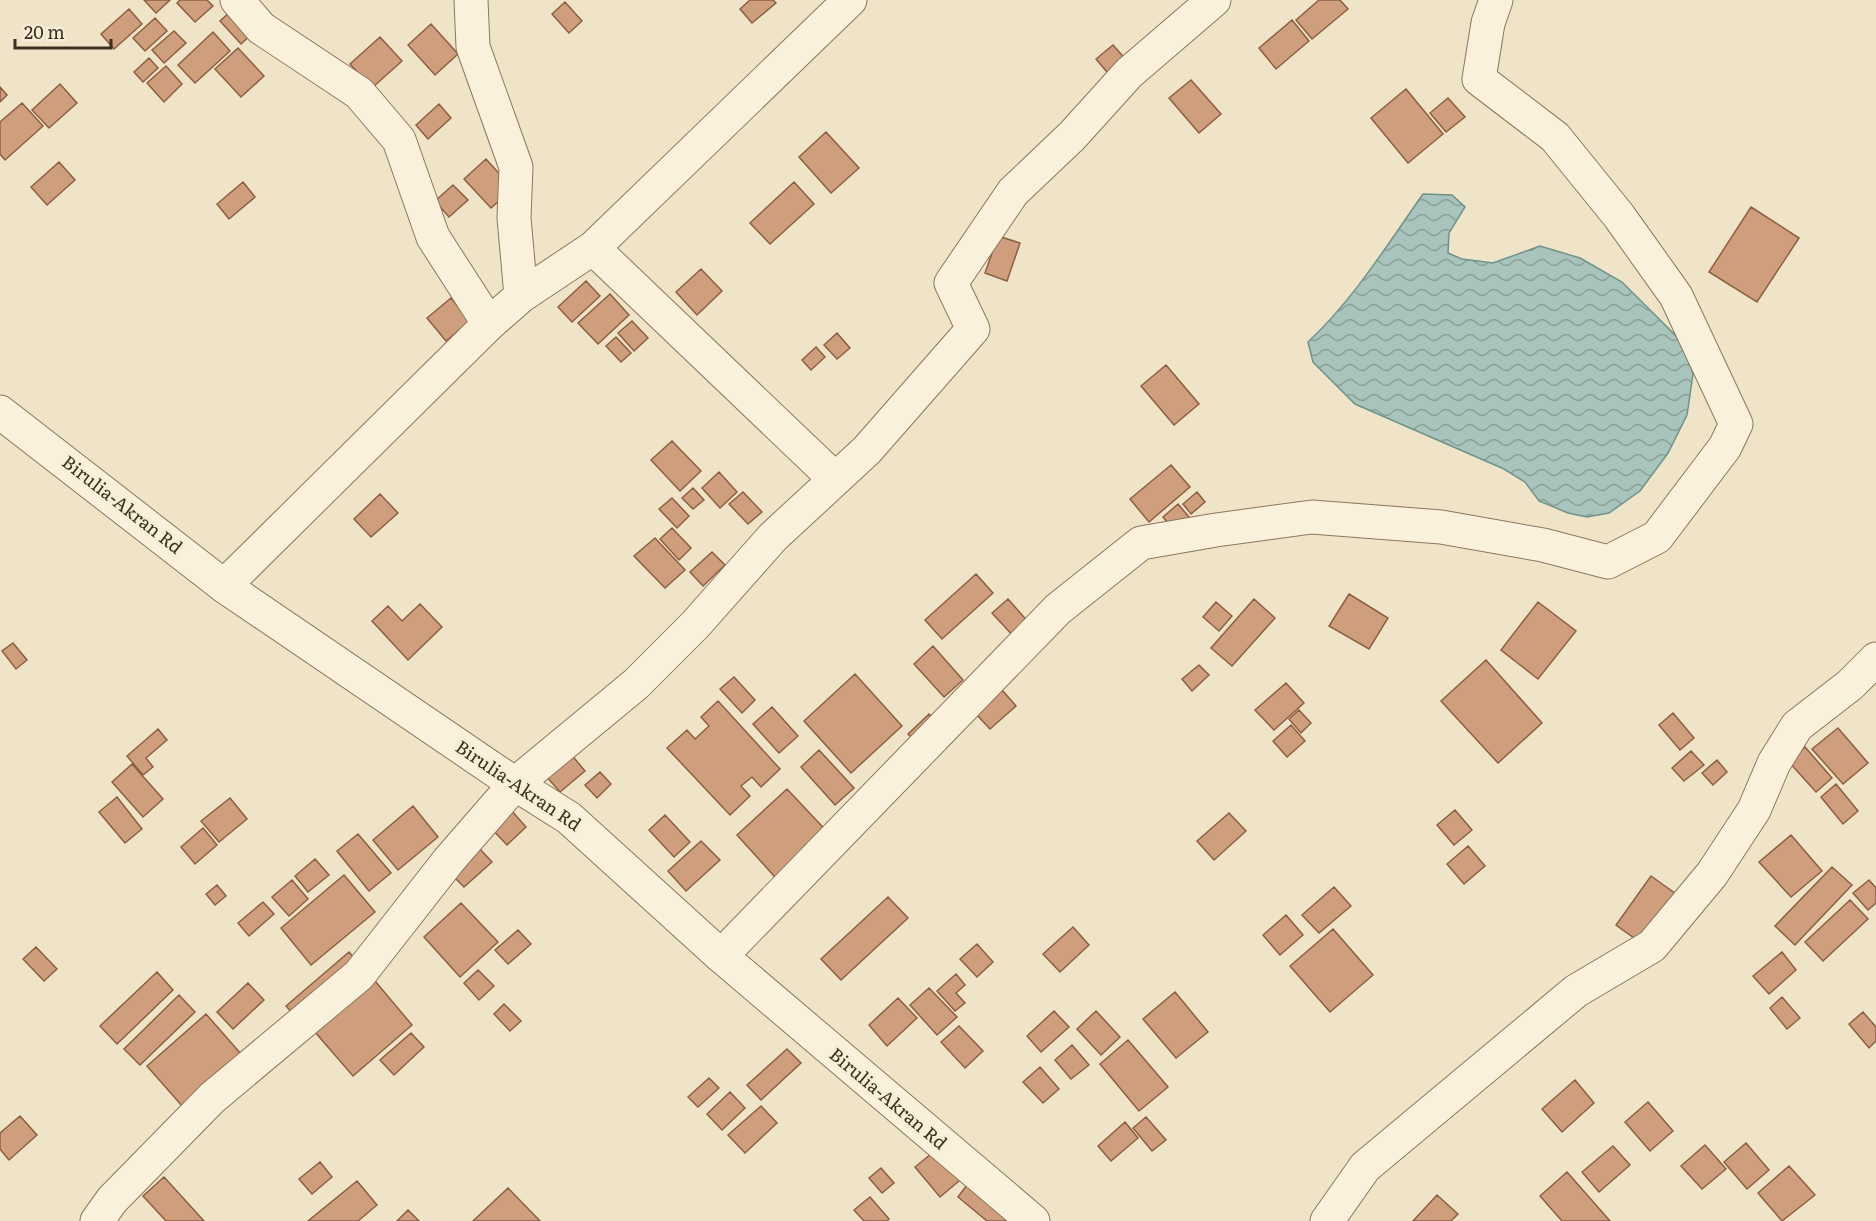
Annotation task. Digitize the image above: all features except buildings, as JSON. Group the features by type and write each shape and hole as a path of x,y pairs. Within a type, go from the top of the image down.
{"street":[{"path":"237,0 261,28 359,93 399,140 433,237 489,324"},
{"path":"471,0 473,47 516,167 514,218 521,296"},
{"path":"97,1221 112,1200 212,1098 359,975 449,860 515,784 636,684 694,625 773,537 867,450 973,329 951,283 1013,192 1072,136 1129,73 1214,0"},
{"path":"721,956 1058,609 1141,543 1312,517 1441,527 1543,545 1608,562 1657,537 1725,447 1736,424 1676,296 1619,216 1555,137 1479,79 1488,23 1496,0"},
{"path":"224,586 489,324 521,296 593,248 839,3"},
{"path":"593,248 835,479"},
{"name":"Birulia-Akran Rd","path":"0,412 224,586 515,784 569,818 721,956 1033,1221"},
{"path":"1327,1221 1365,1167 1576,991 1652,946 1712,874 1754,810 1774,763 1797,726 1850,685 1876,659"}],"water":[{"path":"1423,194 1452,195 1465,207 1449,233 1448,253 1462,259 1493,263 1540,246 1580,258 1622,282 1685,345 1693,374 1687,415 1668,453 1640,491 1609,513 1587,517 1568,513 1539,501 1525,482 1504,469 1355,404 1313,362 1308,342 1355,290"}]}
